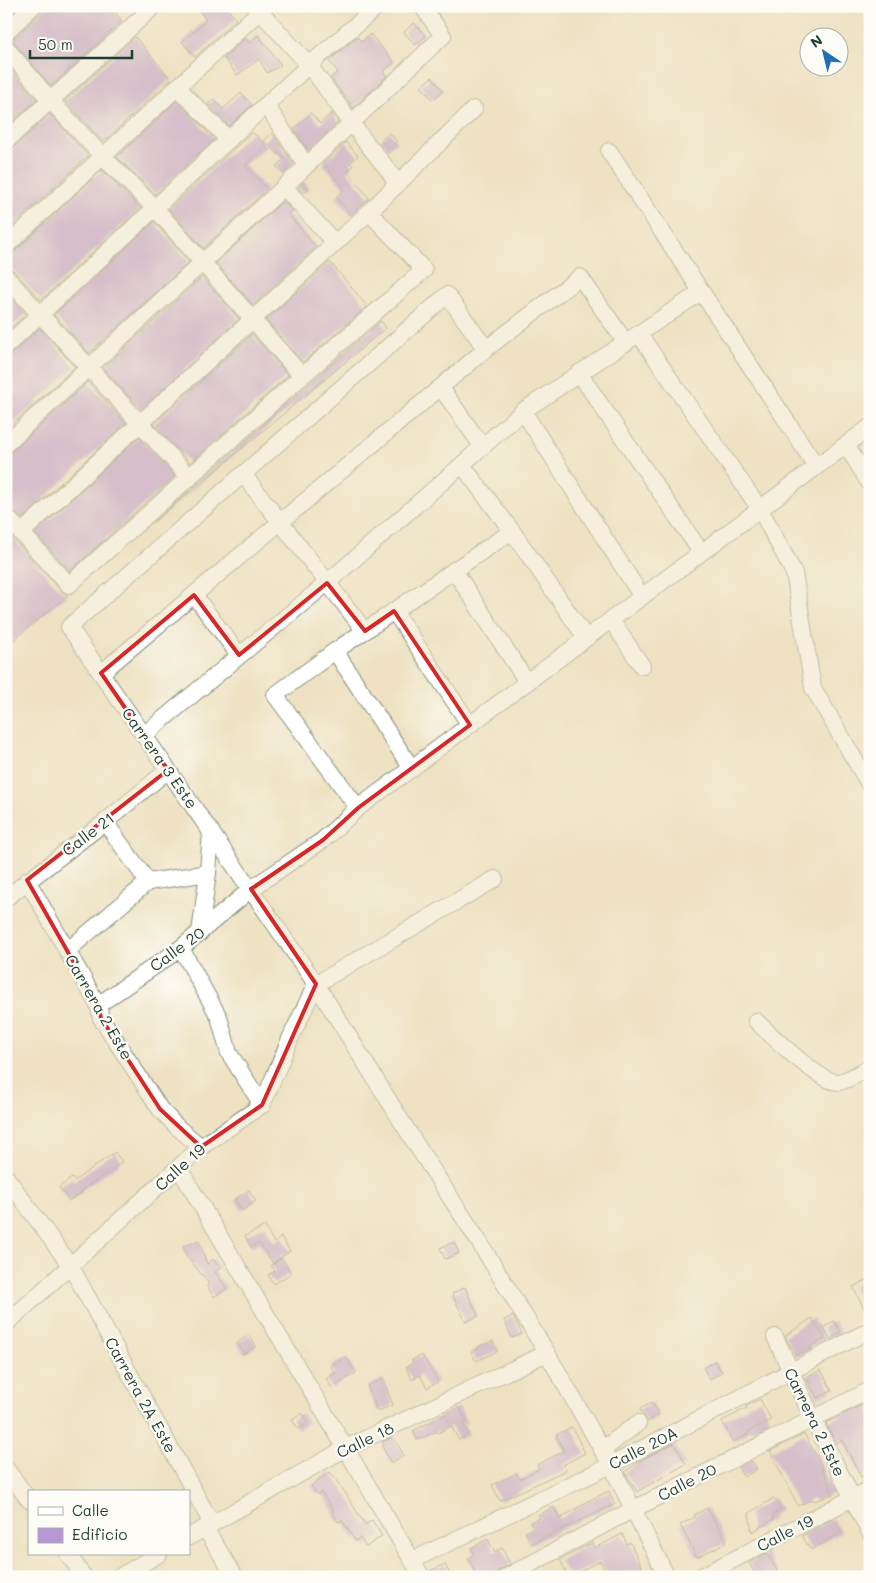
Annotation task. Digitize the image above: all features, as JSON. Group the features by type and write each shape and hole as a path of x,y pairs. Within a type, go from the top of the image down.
{"street":[{"path":"6,32 33,6"},
{"path":"6,142 154,6"},
{"path":"6,346 309,65 378,6"},
{"path":"6,444 204,262 443,36 422,6"},
{"path":"6,246 260,8 309,65 397,184"},
{"path":"6,48 50,101 155,208 204,262 302,376"},
{"path":"177,87 229,140"},
{"path":"266,105 306,165"},
{"path":"21,533 370,212 474,109"},
{"path":"609,151 816,466"},
{"path":"284,187 335,244"},
{"path":"6,516 69,585 302,376 424,270 370,212"},
{"path":"6,276 190,478"},
{"path":"101,673 486,349 580,277 632,338 760,509 794,574 814,688 867,776"},
{"path":"144,735 327,583 523,411 701,292"},
{"path":"364,631 243,474 447,295 486,349"},
{"path":"580,373 701,552"},
{"path":"441,388 482,446"},
{"path":"523,411 642,597"},
{"name":"Calle 20","path":"98,1005 182,948 251,889 324,840 358,808 870,427"},
{"path":"846,445 870,484"},
{"path":"462,465 512,530 586,638"},
{"name":"Carrera 3 Este","path":"243,474 70,627 316,984 547,1353"},
{"path":"358,808 275,695 335,651 512,530"},
{"path":"454,570 527,682"},
{"path":"194,595 239,655"},
{"path":"394,611 470,725"},
{"path":"611,620 642,666"},
{"path":"335,651 412,769"},
{"name":"Calle 21","path":"6,898 168,770"},
{"path":"104,822 148,882"},
{"path":"200,933 208,873 211,831"},
{"path":"67,951 148,882 208,873"},
{"path":"262,1105 316,984 495,879"},
{"name":"Carrera 2 Este","path":"27,880 98,1005 101,1018 160,1109 177,1127 201,1147"},
{"path":"182,948 219,1017 229,1053 262,1105"},
{"path":"756,1021 793,1056 832,1082 841,1082 870,1067"},
{"name":"Calle 19","path":"6,1324 201,1147 262,1105"},
{"path":"179,1168 422,1577"},
{"name":"Carrera 2A Este","path":"6,1178 70,1265 190,1490"},
{"name":"Calle 20A","path":"413,1560 611,1465 870,1330"},
{"name":"Carrera 2 Este","path":"775,1337 812,1419 870,1533"},
{"path":"547,1353 611,1465 667,1577"},
{"name":"Calle 18","path":"190,1536 346,1448 547,1353"},
{"name":"Calle 20","path":"506,1577 632,1510 870,1390"},
{"path":"602,1450 638,1422"},
{"path":"6,1469 28,1499"},
{"name":"Calle 19","path":"700,1577 870,1489"},
{"name":"Carrera 2A Este","path":"190,1490 235,1577"},
{"path":"69,1556 84,1577"},
{"path":"119,1577 155,1556"}],"highlighted area":[{"path":"327,583 365,631 394,611 470,725 358,808 323,840 251,889 316,984 262,1105 201,1147 160,1109 101,1018 98,1005 27,880 168,770 101,673 194,595 239,655"}],"building":[{"path":"48,6 110,6 122,21 51,86 12,40"},
{"path":"195,6 225,6 236,19 195,57 182,42 206,20"},
{"path":"414,23 426,36 415,45 404,32"},
{"path":"370,34 394,62 383,72 387,76 353,108 331,78 338,72 329,61 357,37 362,42"},
{"path":"258,35 281,65 267,73 259,59 237,75 224,58 245,38 249,43"},
{"path":"135,37 171,79 103,142 65,101"},
{"path":"6,64 37,100 6,127"},
{"path":"432,77 443,91 433,100 421,86"},
{"path":"241,93 252,105 229,126 208,104 214,99 223,109"},
{"path":"177,101 214,139 155,194 117,157"},
{"path":"311,113 320,124 332,113 338,122 308,150 294,129"},
{"path":"50,114 88,156 6,232 6,151 13,148"},
{"path":"252,132 267,146 245,165 267,189 203,248 169,209"},
{"path":"272,133 293,163 283,174 276,166 284,159 264,141"},
{"path":"390,133 397,142 388,149 381,140"},
{"path":"346,142 358,156 350,163 353,166 347,171 369,198 351,215 336,197 345,189 323,164"},
{"path":"102,170 140,208 41,300 13,270 6,267 6,256 13,253"},
{"path":"304,182 309,189 303,193 298,188"},
{"path":"283,201 292,211 288,214 316,247 253,305 216,263"},
{"path":"154,222 189,262 89,353 54,315"},
{"path":"330,262 367,306 303,362 266,320"},
{"path":"202,277 239,319 141,409 103,368"},
{"path":"6,292 26,314 6,332"},
{"path":"381,321 386,328 154,522 309,384"},
{"path":"40,328 75,367 6,430 6,356 13,353"},
{"path":"252,334 288,375 190,463 154,424"},
{"path":"88,382 126,423 22,519 13,509 6,506 6,454 13,451"},
{"path":"139,437 175,476 70,571 35,533"},
{"path":"6,531 62,592 68,595 6,646"},
{"path":"115,1152 122,1162 69,1201 59,1187 72,1178 74,1181"},
{"path":"249,1190 256,1201 242,1211 235,1199"},
{"path":"265,1226 274,1243 281,1237 290,1251 273,1263 259,1243 251,1247 245,1236"},
{"path":"199,1241 207,1264 213,1259 220,1268 215,1272 227,1288 214,1297 207,1286 209,1284 187,1258 183,1246"},
{"path":"454,1242 459,1253 445,1259 440,1248"},
{"path":"282,1258 291,1273 274,1284 268,1275 275,1271 271,1265"},
{"path":"870,1278 870,1320 853,1287"},
{"path":"465,1287 478,1316 466,1322 452,1294"},
{"path":"513,1316 522,1334 512,1338 504,1320"},
{"path":"812,1318 825,1338 810,1347 811,1349 796,1356 785,1336"},
{"path":"834,1321 841,1332 830,1339 823,1328"},
{"path":"249,1335 256,1346 244,1354 237,1343"},
{"path":"493,1341 498,1351 476,1361 471,1352"},
{"path":"422,1355 438,1382 427,1388 420,1375 412,1380 406,1367 413,1363 412,1360"},
{"path":"346,1357 356,1373 332,1388 326,1379 335,1373 331,1366"},
{"path":"715,1361 722,1372 710,1379 703,1368"},
{"path":"821,1370 832,1391 817,1398 806,1377"},
{"path":"383,1379 393,1405 377,1411 367,1386"},
{"path":"760,1399 771,1420 747,1432 748,1434 733,1442 722,1421"},
{"path":"652,1402 659,1415 648,1422 640,1409"},
{"path":"866,1403 870,1410 870,1473 861,1477 842,1440 836,1444 826,1423"},
{"path":"459,1407 467,1422 463,1424 469,1434 459,1440 451,1426 438,1433 437,1431 417,1440 413,1431"},
{"path":"302,1413 308,1423 298,1429 292,1420"},
{"path":"572,1427 585,1453 563,1465 566,1470 500,1501 492,1485 517,1473 520,1479 539,1469 537,1465 564,1451 556,1435"},
{"path":"804,1434 819,1460 833,1494 815,1501 813,1499 798,1506 770,1451"},
{"path":"393,1437 404,1455 391,1463 382,1446 384,1445 382,1442"},
{"path":"674,1443 686,1464 637,1492 625,1472 641,1460"},
{"path":"752,1461 757,1469 744,1477 738,1468"},
{"path":"330,1472 365,1525 372,1520 382,1536 366,1547 360,1538 355,1541 342,1520 338,1522 332,1512 334,1511 321,1492 318,1495 311,1486"},
{"path":"609,1491 615,1504 531,1544 525,1532 533,1528 530,1522 540,1518 538,1515 554,1507 560,1519 588,1501"},
{"path":"774,1498 781,1509 772,1516 774,1519 752,1532 749,1513"},
{"path":"707,1508 727,1542 697,1557 680,1525"},
{"path":"833,1519 842,1532 811,1550 802,1536"},
{"path":"622,1534 627,1544 630,1542 646,1577 608,1577 600,1561 569,1577 560,1560 592,1543 595,1548"},
{"path":"488,1539 494,1552 502,1548 510,1564 498,1571 496,1577 477,1577 468,1558 474,1554 471,1548"},
{"path":"767,1553 781,1577 757,1577 749,1563"},
{"path":"445,1564 451,1577 432,1577 430,1571"}]}
